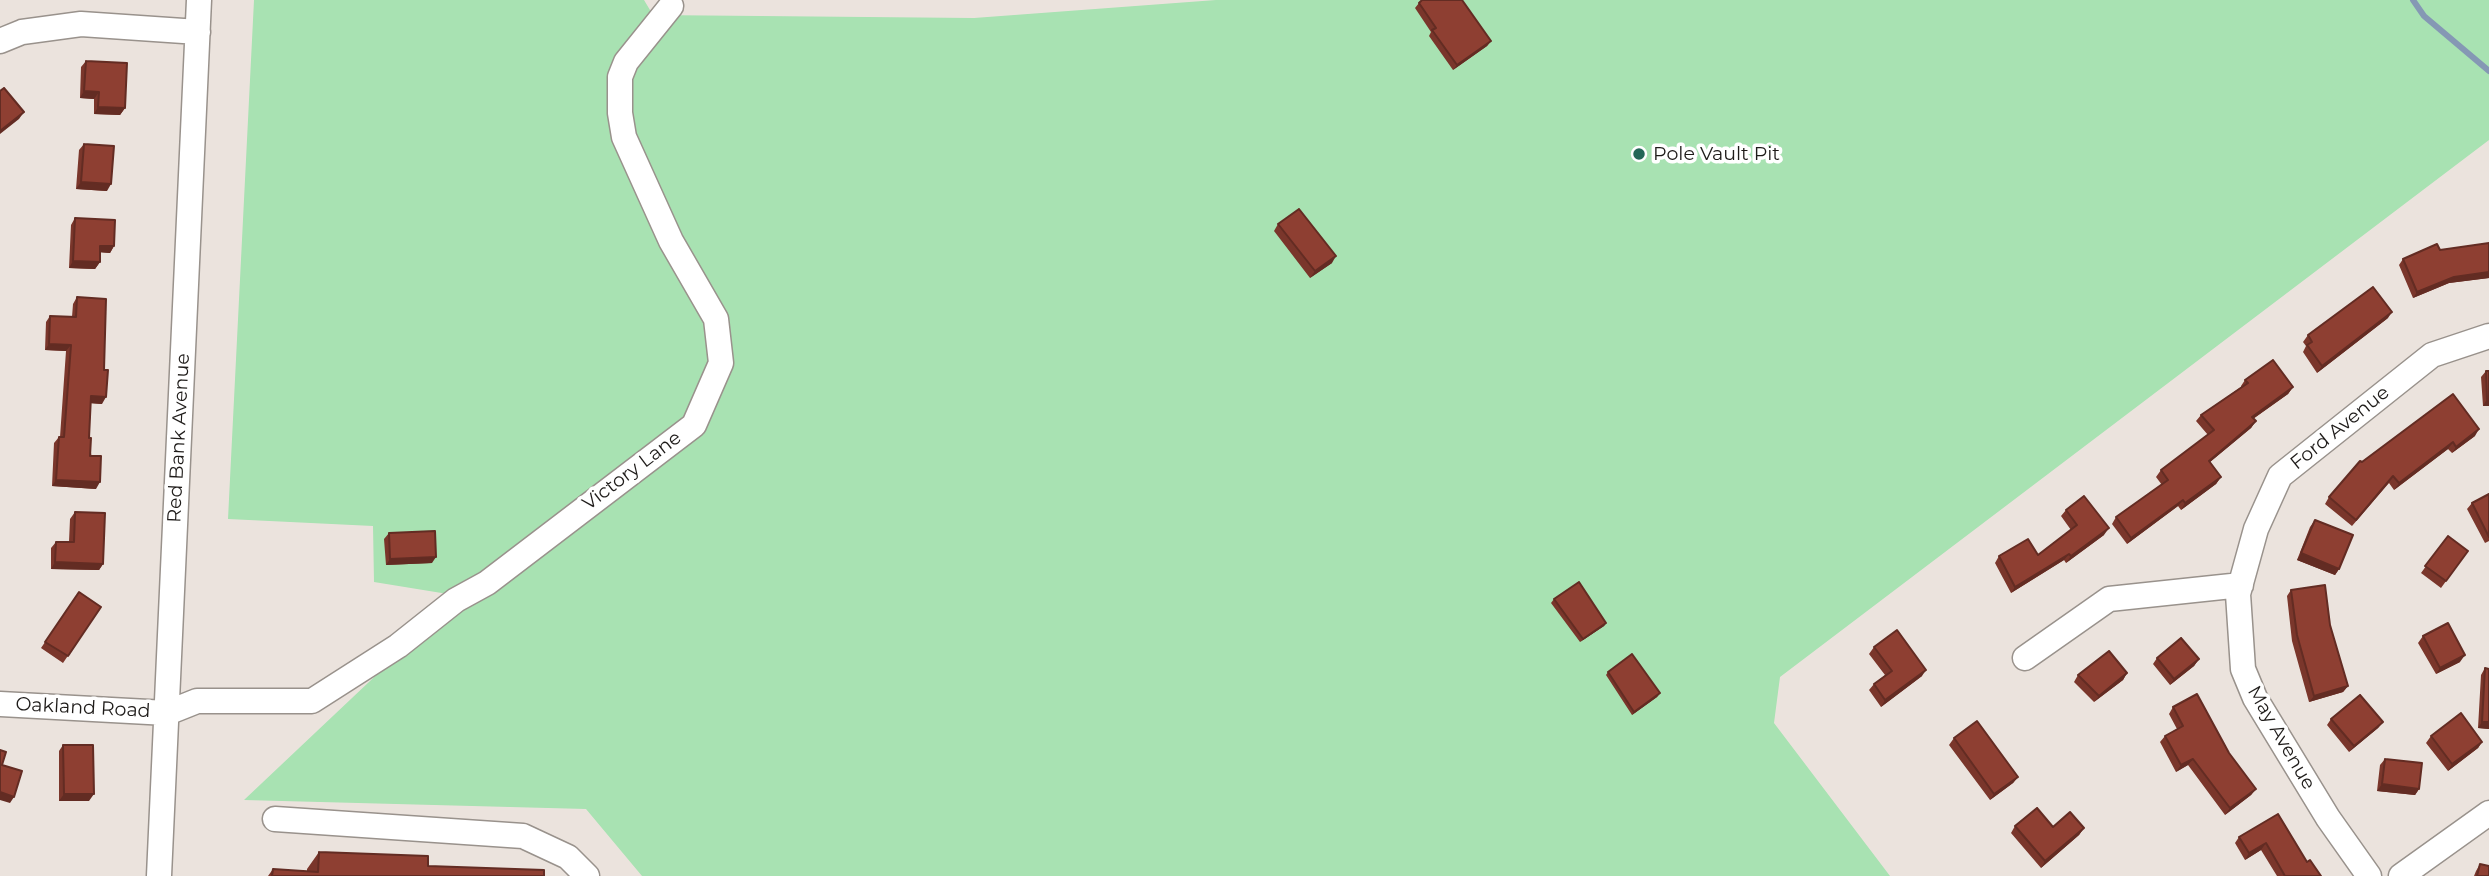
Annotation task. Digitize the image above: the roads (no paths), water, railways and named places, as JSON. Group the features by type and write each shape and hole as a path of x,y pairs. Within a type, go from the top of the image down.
{"street":[{"name":"Red Bank Avenue","path":"159,876 199,0"},
{"name":"Victory Lane","path":"167,713 197,701 303,702 320,696 398,646 457,600 486,583 694,425 721,363 716,319 671,241 624,137 620,113 620,77 626,62 671,6"},
{"path":"0,41 22,32 81,24 198,32"},
{"name":"Ford Avenue","path":"2241,586 2256,529 2280,476 2432,355 2489,336"},
{"path":"2025,658 2109,599 2241,586"},
{"name":"May Avenue","path":"2241,586 2238,594 2243,668 2255,698 2328,818 2369,876"},
{"name":"Oakland Road","path":"0,704 167,713"},
{"path":"2401,876 2489,813"},
{"path":"275,818 523,836 568,857 587,876"}],"waterway":[{"path":"2413,0 2424,16 2489,71"}],"place":[{"name":"Pole Vault Pit","path":"1639,154"}]}
